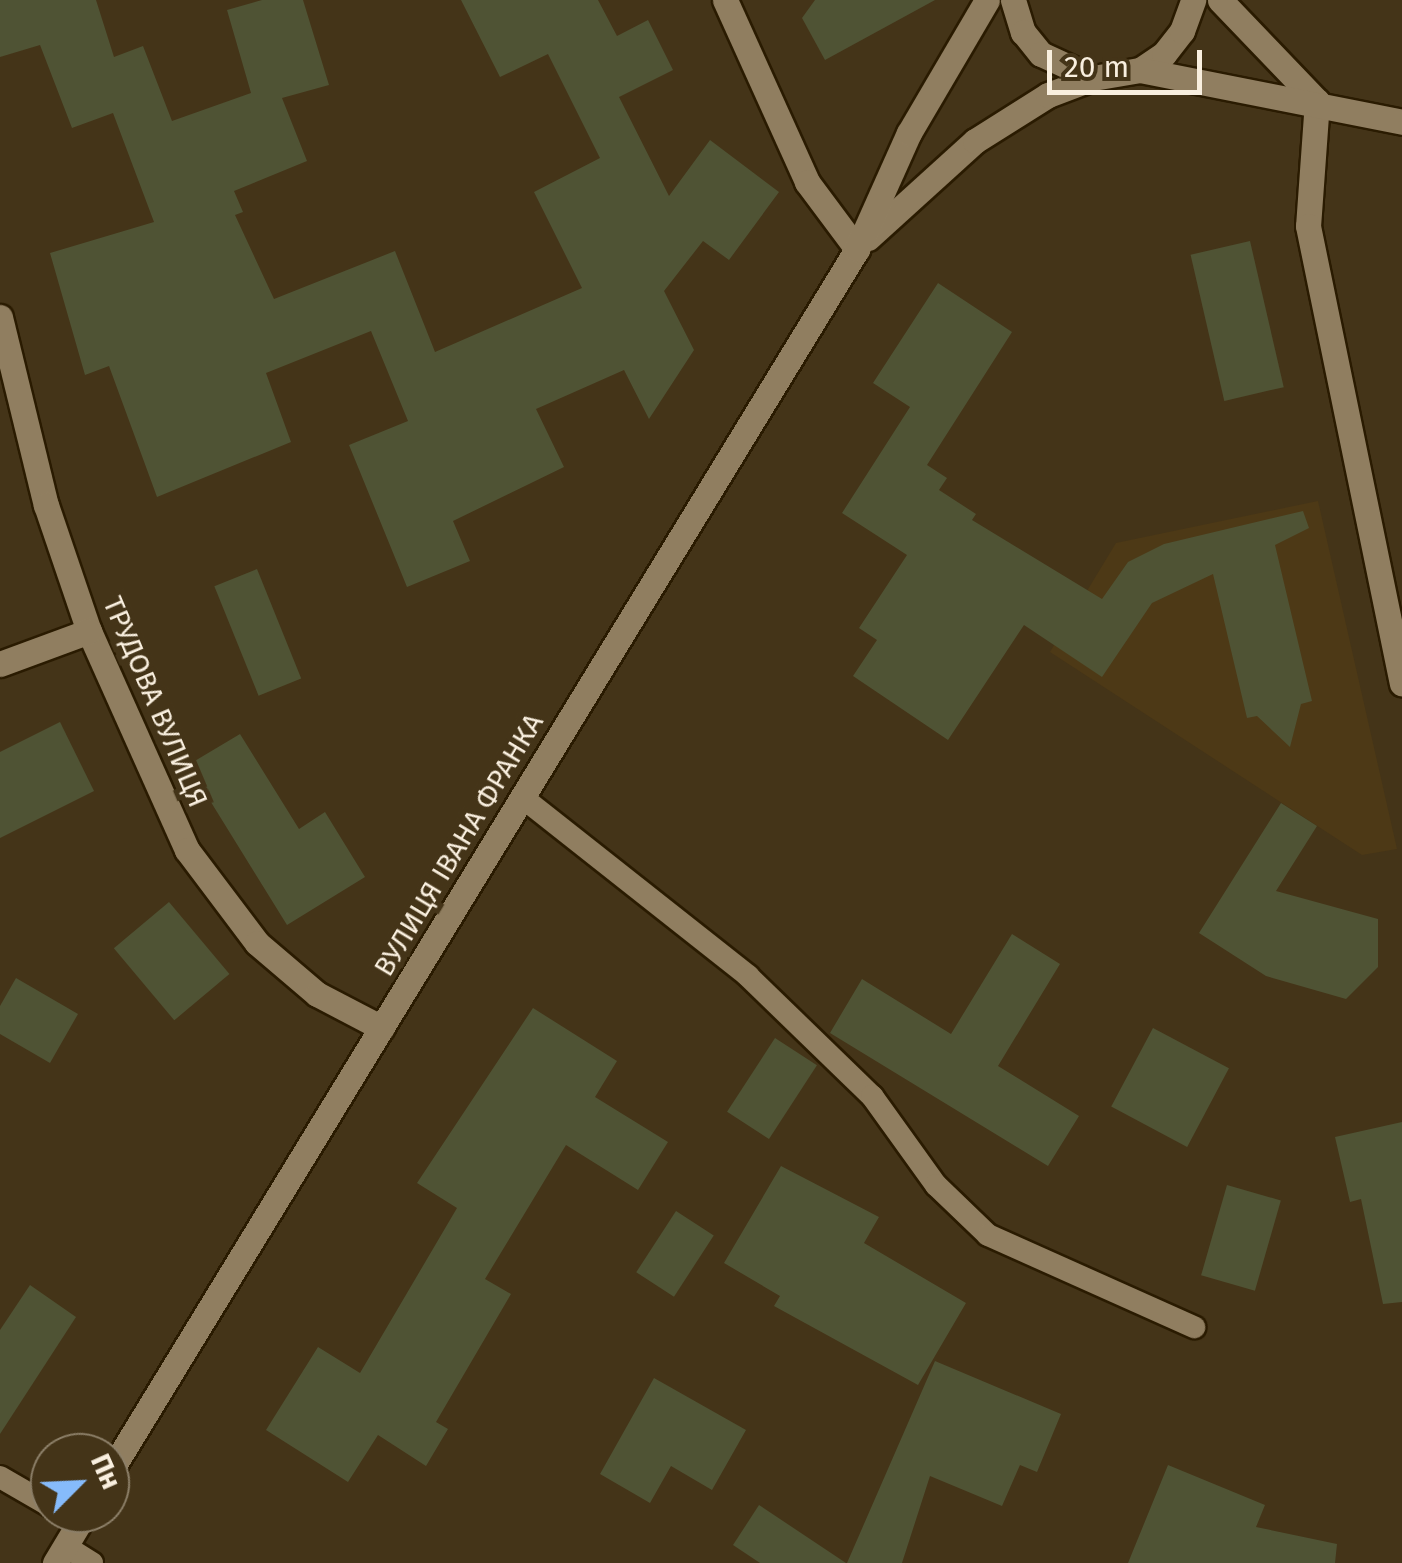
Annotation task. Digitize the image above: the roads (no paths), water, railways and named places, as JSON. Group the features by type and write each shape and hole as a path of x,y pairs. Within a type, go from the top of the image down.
{"main road":[{"path":"725,0 807,182 858,249"},
{"name":"ВУЛИЦЯ ІВАНА ФРАНКА","path":"130,1439 858,249 909,133 987,0"},
{"path":"1013,0 1023,32 1041,54 1093,78"},
{"path":"1140,70 1182,32 1193,0"},
{"path":"1220,0 1317,101 1308,226 1402,684"},
{"path":"1140,70 1317,101 1402,122"},
{"name":"ВУЛИЦЯ ІВАНА ФРАНКА","path":"858,249 975,141 1048,94 1093,78 1140,70"},
{"name":"ТРУДОВА ВУЛИЦЯ","path":"0,317 46,505 89,630 186,850 257,944 317,994 382,1028"},
{"path":"0,664 89,630"}],"lane":[{"path":"523,798 748,976 872,1096 936,1185 988,1235 1194,1327"},
{"path":"0,1476 30,1494"},
{"path":"60,1555 92,1563"}]}
